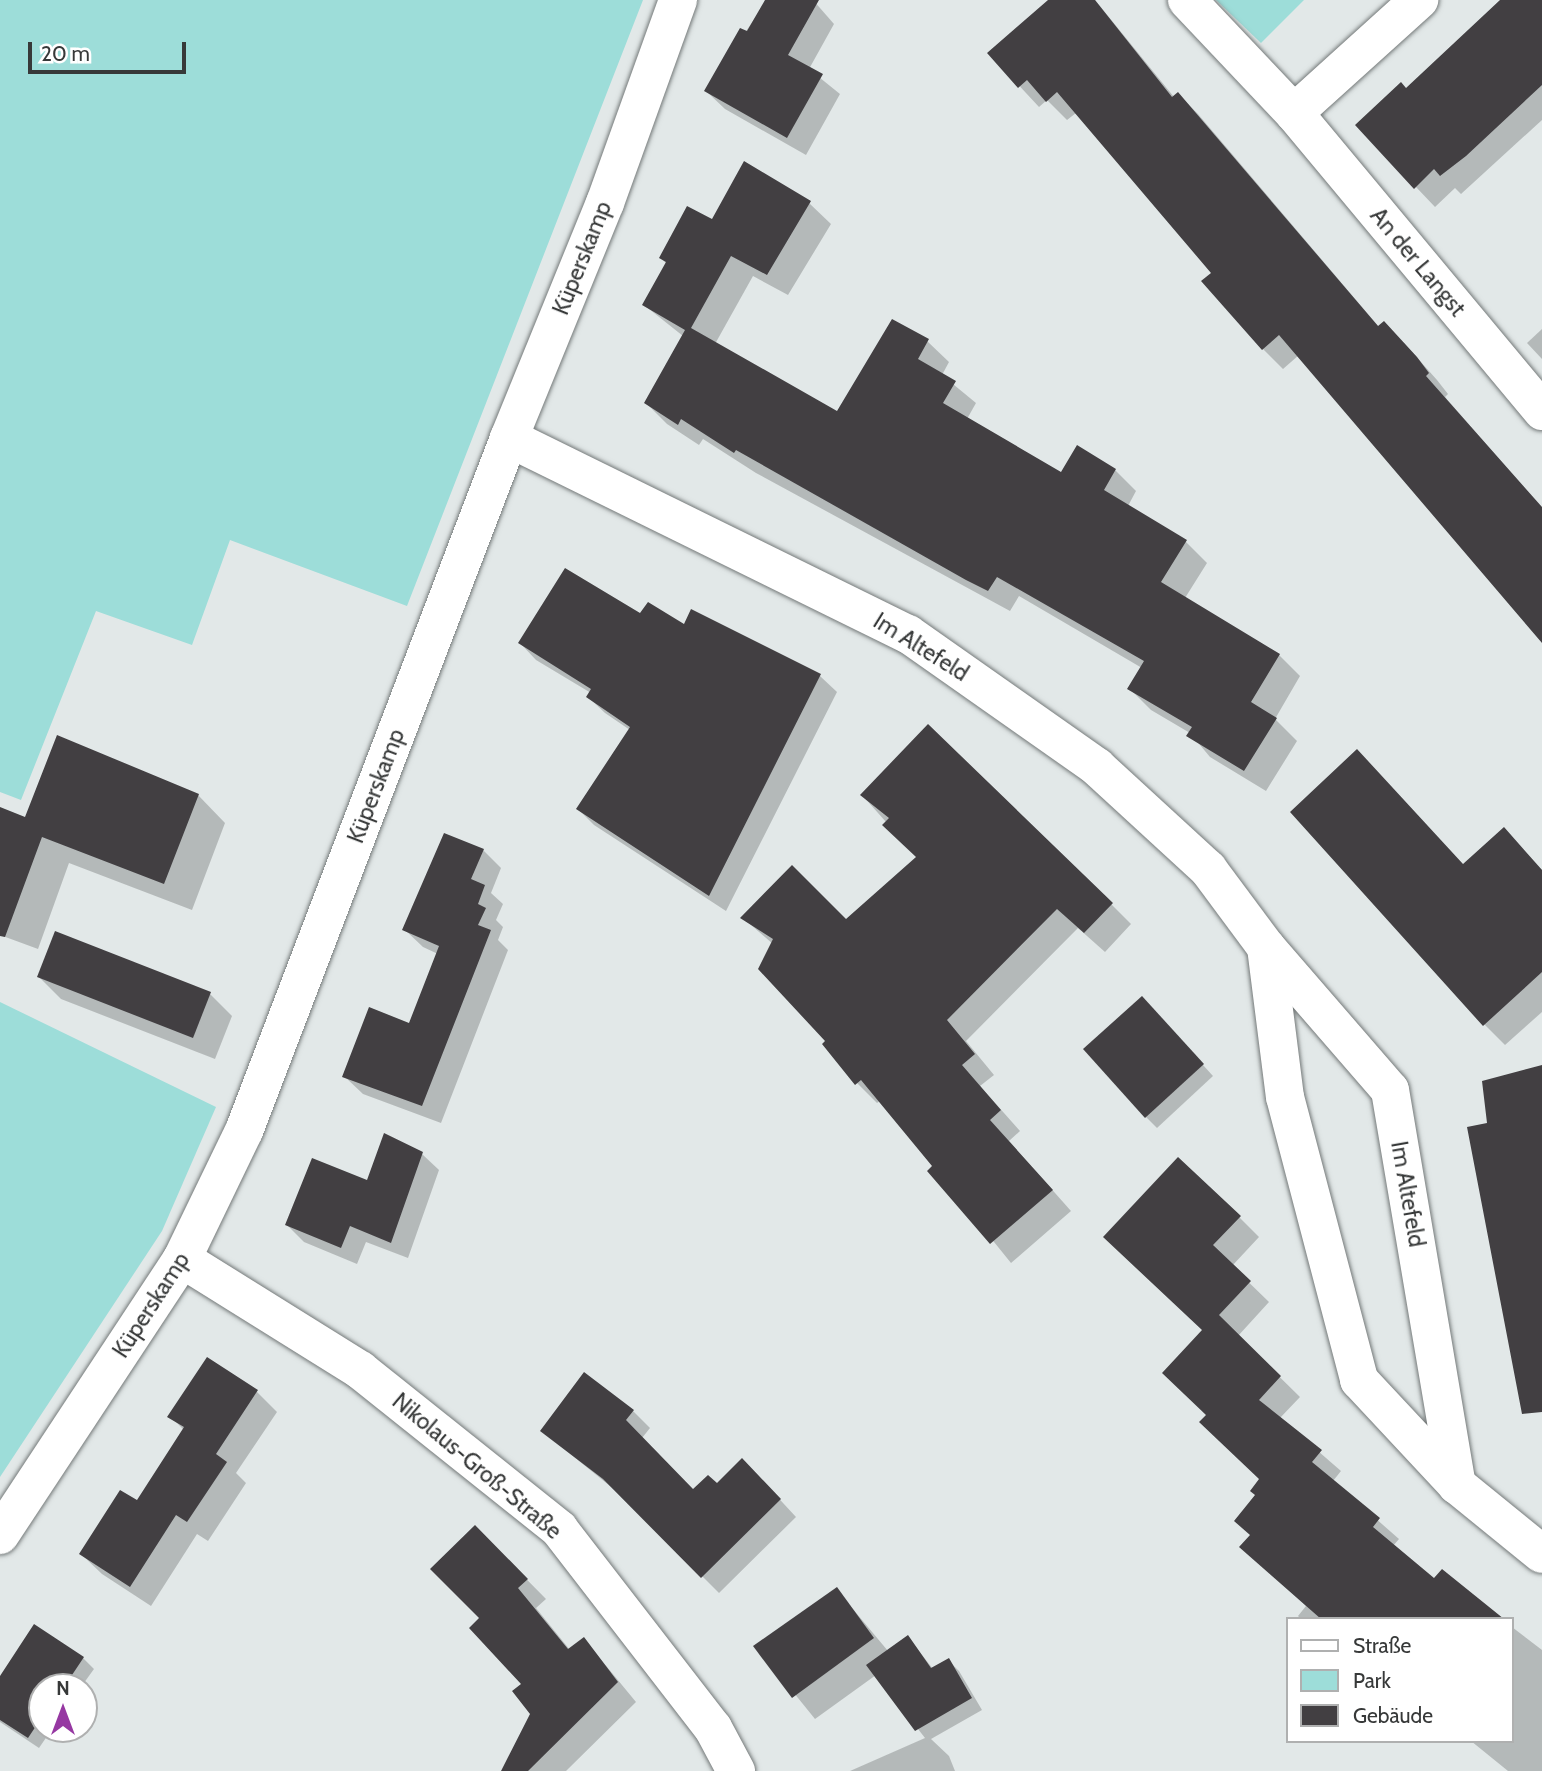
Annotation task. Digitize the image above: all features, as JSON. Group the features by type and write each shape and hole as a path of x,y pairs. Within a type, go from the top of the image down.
{"street":[{"name":"Küperskamp","path":"0,1535 182,1259 244,1131 509,438 605,203 678,0"},
{"name":"An der Langst","path":"1187,0 1294,113 1542,411"},
{"path":"1294,113 1419,0"},
{"name":"Im Altefeld","path":"509,438 908,634 1097,767 1208,869 1266,947 1390,1090 1457,1485"},
{"name":"Im Altefeld","path":"1266,947 1285,1097 1359,1380 1457,1485 1542,1554"},
{"name":"Nikolaus-Groß-Straße","path":"182,1259 360,1370 559,1529 713,1728 736,1771"}],"green space":[{"path":"0,0 643,0 407,606 230,540 192,645 96,611 21,800 0,792"},
{"path":"1216,0 1304,0 1261,43"},
{"path":"0,1002 216,1107 162,1231 0,1477"}],"building":[{"path":"765,0 819,0 788,55 823,74 787,138 704,91 740,28 747,31"},
{"path":"1048,0 1095,0 1172,97 1178,92 1378,326 1384,321 1417,357 1429,373 1426,376 1542,507 1542,643 1279,335 1262,350 1201,281 1211,273 1057,92 1046,102 1027,80 1018,88 987,53"},
{"path":"1500,0 1542,0 1542,85 1466,156 1440,176 1434,169 1414,189 1355,125 1401,82 1406,88"},
{"path":"744,161 811,201 767,275 731,256 691,328 837,411 892,319 929,339 918,359 956,381 943,403 1061,472 1077,445 1116,469 1104,490 1187,540 1161,582 1280,654 1251,702 1277,718 1244,771 1186,736 1192,727 1127,689 1144,661 997,577 988,591 966,580 736,450 734,453 681,419 678,425 644,403 685,330 642,305 666,262 659,258 687,206 712,219"},
{"path":"565,568 640,613 648,602 684,624 691,609 821,674 709,896 576,809 630,727 586,697 591,689 518,643"},
{"path":"928,724 1113,903 1084,933 1057,909 947,1020 975,1054 962,1065 1001,1110 990,1120 1053,1190 990,1244 927,1171 932,1166 861,1080 855,1085 822,1044 825,1041 758,969 773,939 740,918 792,865 846,919 916,857 882,825 889,818 860,795"},
{"path":"57,735 199,794 164,884 42,837 5,937 0,936 0,807 25,817"},
{"path":"1357,749 1463,864 1504,827 1542,870 1542,972 1483,1026 1290,812"},
{"path":"444,833 484,849 471,879 485,885 478,904 486,908 478,925 491,930 422,1106 342,1077 369,1007 409,1023 439,946 402,930"},
{"path":"55,931 211,992 193,1038 37,977"},
{"path":"1142,996 1204,1064 1145,1118 1083,1049"},
{"path":"1542,1065 1542,1412 1522,1414 1467,1127 1487,1123 1482,1081"},
{"path":"384,1133 423,1152 391,1243 350,1226 341,1248 285,1225 312,1158 367,1180"},
{"path":"1178,1157 1241,1216 1213,1245 1251,1281 1219,1315 1281,1376 1259,1400 1322,1450 1312,1462 1380,1518 1373,1527 1434,1578 1442,1569 1502,1617 1319,1617 1239,1547 1250,1535 1234,1521 1255,1495 1250,1491 1259,1479 1199,1422 1206,1415 1162,1373 1202,1330 1103,1237"},
{"path":"207,1357 258,1390 216,1454 227,1462 187,1522 176,1515 130,1587 79,1554 120,1490 137,1500 184,1427 167,1417"},
{"path":"584,1372 634,1410 626,1420 693,1489 708,1475 717,1483 742,1458 781,1499 701,1578 603,1479 540,1431"},
{"path":"475,1525 528,1579 518,1588 568,1649 584,1637 618,1682 528,1771 501,1771 530,1714 512,1691 521,1684 469,1628 479,1618 430,1569"},
{"path":"837,1587 874,1638 792,1698 753,1646"},
{"path":"34,1624 84,1657 73,1673 28,1673 28,1738 0,1720 0,1676"},
{"path":"908,1635 931,1668 949,1658 972,1698 915,1731 866,1665"}]}
